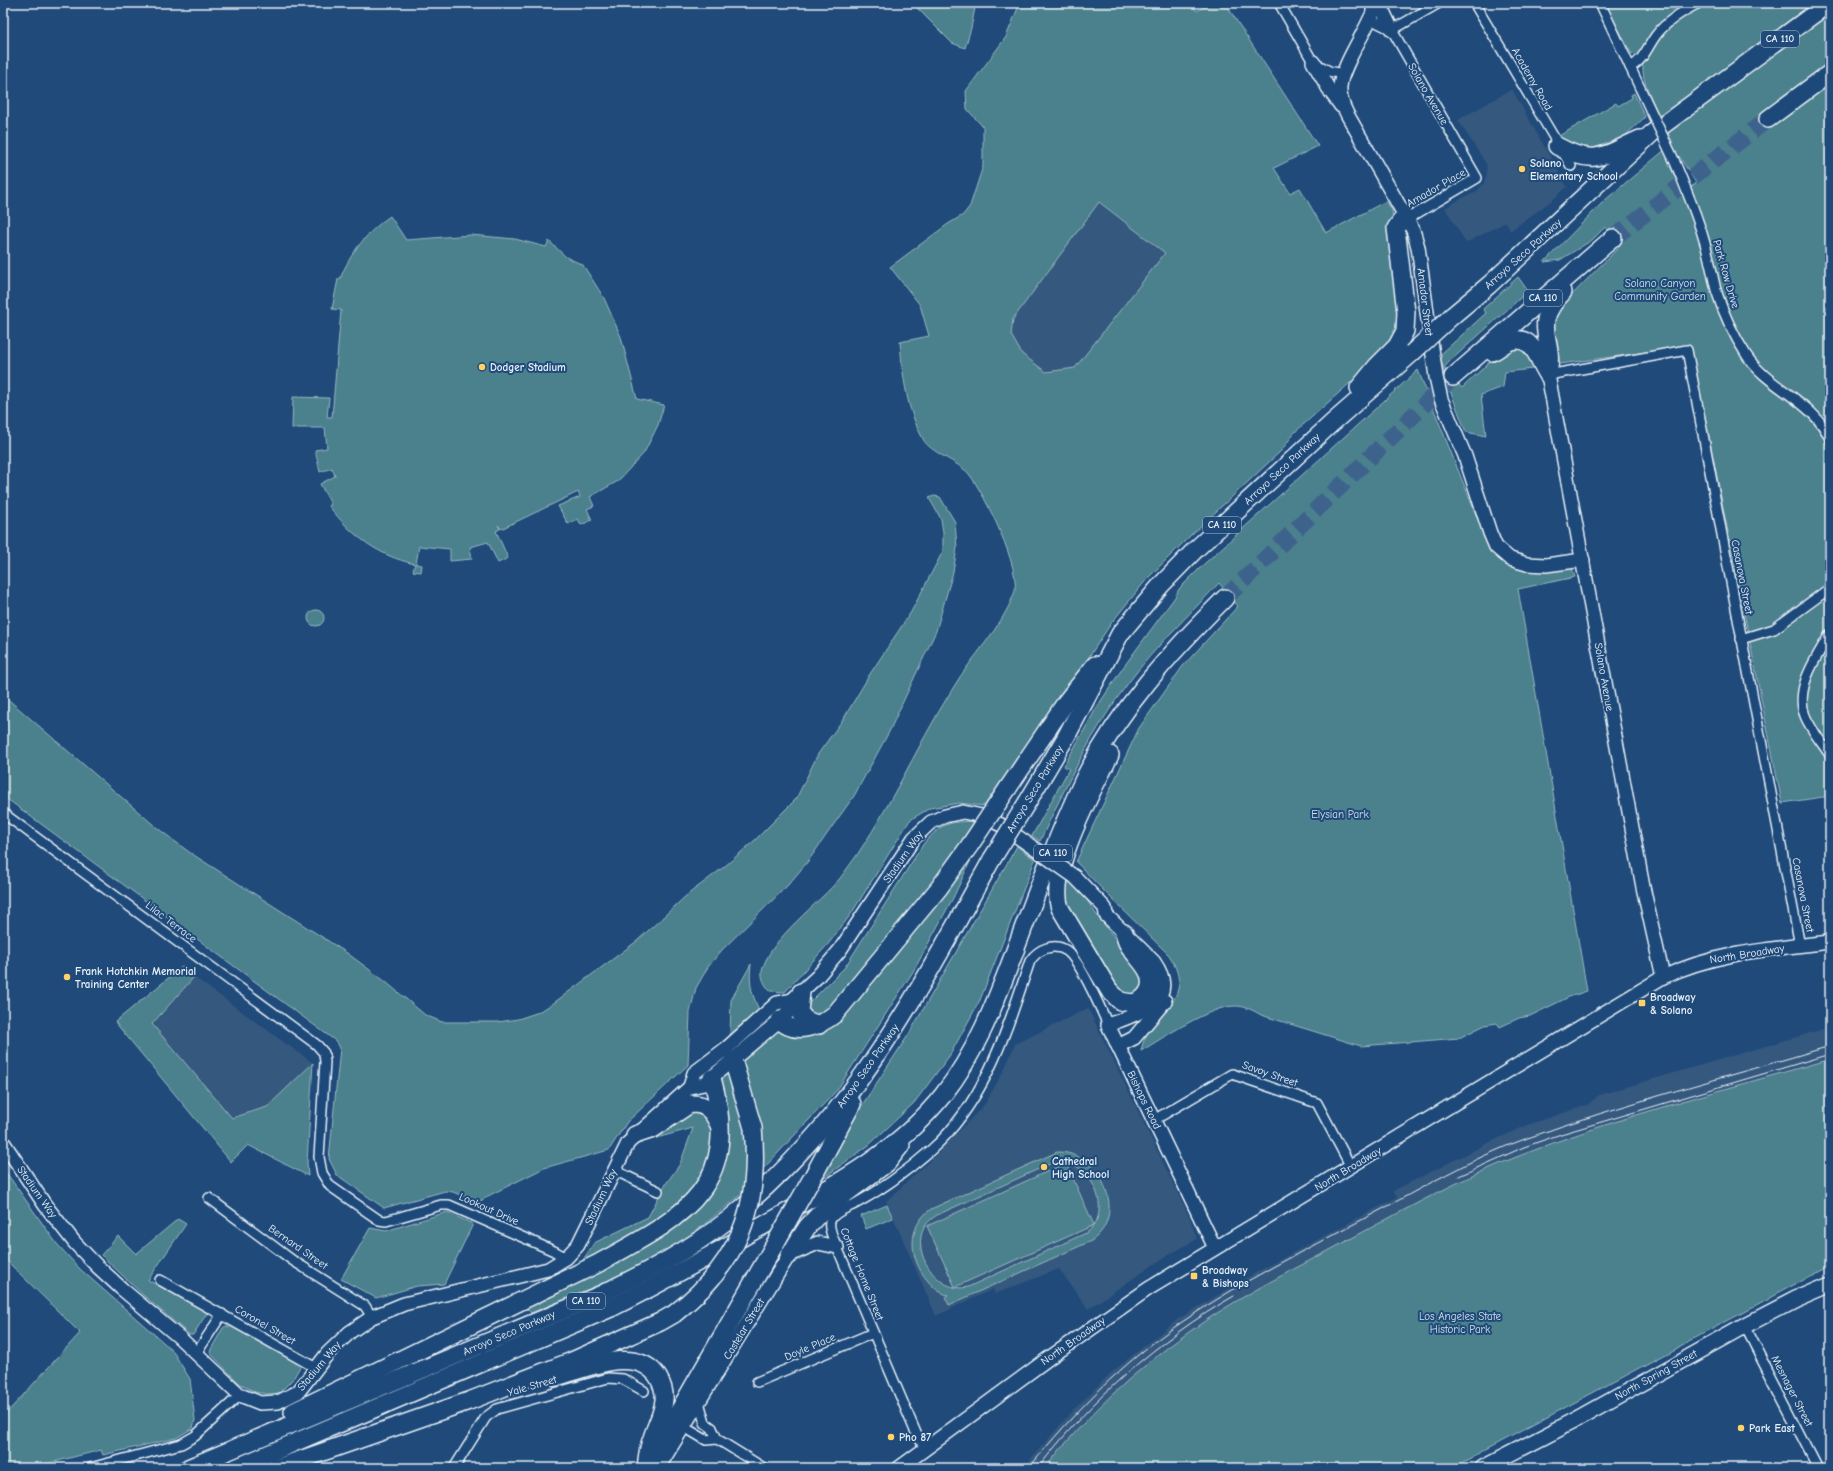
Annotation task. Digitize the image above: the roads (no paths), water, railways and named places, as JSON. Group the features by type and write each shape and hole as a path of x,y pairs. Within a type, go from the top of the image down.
{"highway":[{"name":"Arroyo Seco Parkway","path":"188,1468 602,1294 666,1261 729,1219 778,1174 831,1118 880,1053 916,996 992,860 1066,737 1120,634 1161,585 1195,550 1332,423 1489,285 1582,200 1651,134 1829,3"},
{"path":"1768,119 1830,73"},
{"path":"1557,146 1572,154 1592,158 1602,157 1651,134"},
{"path":"1332,423 1377,366 1402,339 1405,331 1406,312 1396,228 1401,221 1407,219"},
{"name":"CA 110","path":"1453,377 1473,358 1613,238"},
{"path":"1548,375 1551,362 1545,319 1548,310 1563,292 1574,271"},
{"path":"1473,358 1498,350 1511,341 1522,341 1531,346 1537,353 1548,375"},
{"name":"Arroyo Seco Parkway","path":"235,1468 636,1296 849,1177 915,1127 960,1072 982,1034 999,996 1067,818 1082,784 1108,738 1136,696 1178,646 1225,598"},
{"path":"780,1020 783,1023 798,1028 810,1028 819,1025 835,1014 939,888 1066,702 1120,634"},
{"path":"1124,932 1127,944 1147,970 1150,979 1150,987 1145,996 1132,1003 1120,1001 1109,990 1060,908 1057,891 1058,878 1064,859 1081,816 1136,696"},
{"path":"797,996 799,1012 806,1020 819,1025"},
{"path":"646,1468 775,1244 880,1053"},
{"path":"277,1468 469,1401 572,1361 660,1322 674,1314 694,1298 714,1276 726,1259 742,1229 751,1204 756,1156 753,1128 733,1060"},
{"path":"226,1451 281,1418 597,1264 659,1228 691,1204 714,1168 719,1151 721,1128 720,1111 712,1078"},
{"path":"635,1135 653,1129 690,1104 702,1105 711,1110 721,1128"},
{"path":"789,1255 808,1226 821,1212 886,1164 915,1127"},
{"path":"469,1401 614,1361 636,1361 648,1367 655,1373 664,1391 661,1416 651,1439 646,1468"}],"main road":[{"path":"1375,4 1381,7 1392,30"},
{"name":"Amador Street","path":"1375,4 1370,19 1343,74 1340,95 1347,114 1413,230 1418,247 1432,359 1442,399 1465,456 1490,533 1496,547 1510,559 1527,564 1546,565 1583,560"},
{"path":"1313,62 1330,92 1347,114"},
{"name":"Solano Avenue","path":"1548,375 1640,872 1663,978"},
{"name":"Stadium Way","path":"3,1142 45,1205 75,1242 122,1289 178,1337 240,1395 260,1403 278,1402 298,1392 328,1353 350,1332 372,1317 404,1304 548,1269 566,1258 578,1245 628,1143 635,1135 690,1087 704,1084 712,1078 786,1015 797,996 817,977 840,950 914,838 931,822 945,816 958,813 982,816 1001,825 1075,877 1105,908 1112,910 1156,954 1164,965 1169,977 1167,996 1161,1008 1134,1038 1118,1046"},
{"name":"Stadium Way","path":"1105,908 1106,915 1156,966 1160,975 1161,988 1156,1002 1148,1009 1108,1025"},
{"name":"North Broadway","path":"898,1468 1117,1310 1215,1248 1663,978 1691,965 1720,957 1830,942"},
{"name":"Stadium Way","path":"690,1087 694,1073 728,1047 777,1003 797,996"},
{"name":"Bishops Road","path":"1108,1025 1215,1248"},
{"path":"789,1255 818,1243 837,1247"},
{"name":"Castelar Street","path":"658,1468 789,1255"},
{"name":"North Spring Street","path":"1489,1466 1574,1421 1745,1326 1795,1300 1830,1285"}],"street":[{"path":"1279,3 1313,62 1329,71 1343,74"},
{"path":"1370,19 1392,30 1439,3"},
{"name":"Academy Road","path":"1474,3 1557,146 1571,166"},
{"name":"Park Row Drive","path":"1600,3 1688,193 1705,240 1716,290 1736,336 1748,357 1763,373 1815,415 1826,429 1830,439"},
{"path":"1630,67 1639,62 1657,34 1669,21 1699,3"},
{"name":"Solano Avenue","path":"1392,30 1477,178"},
{"name":"Amador Place","path":"1407,219 1477,178"},
{"name":"Casanova Street","path":"1548,375 1687,350 1800,946"},
{"path":"1741,639 1774,629 1830,588"},
{"path":"1830,634 1809,673 1803,696 1805,717 1830,755"},
{"name":"Lilac Terrace","path":"3,813 317,1045 324,1053"},
{"name":"Cottage Home Street","path":"924,1448 916,1433 837,1247 830,1229 830,1220 833,1216 882,1190 920,1160 952,1128 975,1097 997,1052 1033,956 1042,950 1051,947 1062,949 1069,953"},
{"name":"Bishops Road","path":"1069,953 1087,981 1108,1025"},
{"name":"Lookout Drive","path":"324,1053 326,1062 319,1157 322,1173 330,1186 379,1220 392,1220 441,1205 449,1205 547,1248 566,1258"},
{"name":"Savoy Street","path":"1154,1120 1232,1074 1317,1103 1351,1167"},
{"path":"614,1170 658,1192"},
{"name":"Bernard Street","path":"209,1198 292,1260 365,1306 372,1317"},
{"path":"160,1280 222,1314"},
{"name":"Coronel Street","path":"196,1354 222,1314 316,1368"},
{"name":"Mesnager Street","path":"1745,1326 1818,1468"},
{"name":"Doyle Place","path":"757,1382 873,1333"},
{"name":"Yale Street","path":"454,1468 486,1417 497,1409 608,1378 623,1379 644,1391"},
{"path":"90,1468 181,1444 195,1436 240,1395"},
{"path":"699,1402 705,1422 712,1428 717,1439 764,1468"},
{"path":"684,1427 706,1440 717,1439"}],"tunnel":[{"path":"1613,238 1768,119"},
{"path":"1225,598 1453,377"}],"tram line":[{"path":"1029,1468 1063,1428 1100,1389 1139,1354 1182,1322 1251,1279 1446,1174 1485,1155 1562,1126 1638,1102 1830,1046"},
{"path":"1459,1176 1524,1147 1561,1134 1830,1054"},
{"path":"1038,1468 1080,1418 1127,1373 1179,1331 1234,1296"}],"place":[{"name":"Solano Elementary School","path":"1522,169"},
{"name":"Dodger Stadium","path":"482,367"},
{"name":"Frank Hotchkin Memorial Training Center","path":"67,977"},
{"name":"Broadway & Solano","path":"1642,1003"},
{"name":"Cathedral High School","path":"1044,1167"},
{"name":"Broadway & Bishops","path":"1194,1276"},
{"name":"Park East","path":"1741,1428"},
{"name":"Pho 87","path":"891,1437"}],"park label":[{"name":"Solano Canyon Community Garden","path":"1660,289"},
{"name":"Elysian Park","path":"1340,814"},
{"name":"Los Angeles State Historic Park","path":"1460,1322"}]}
